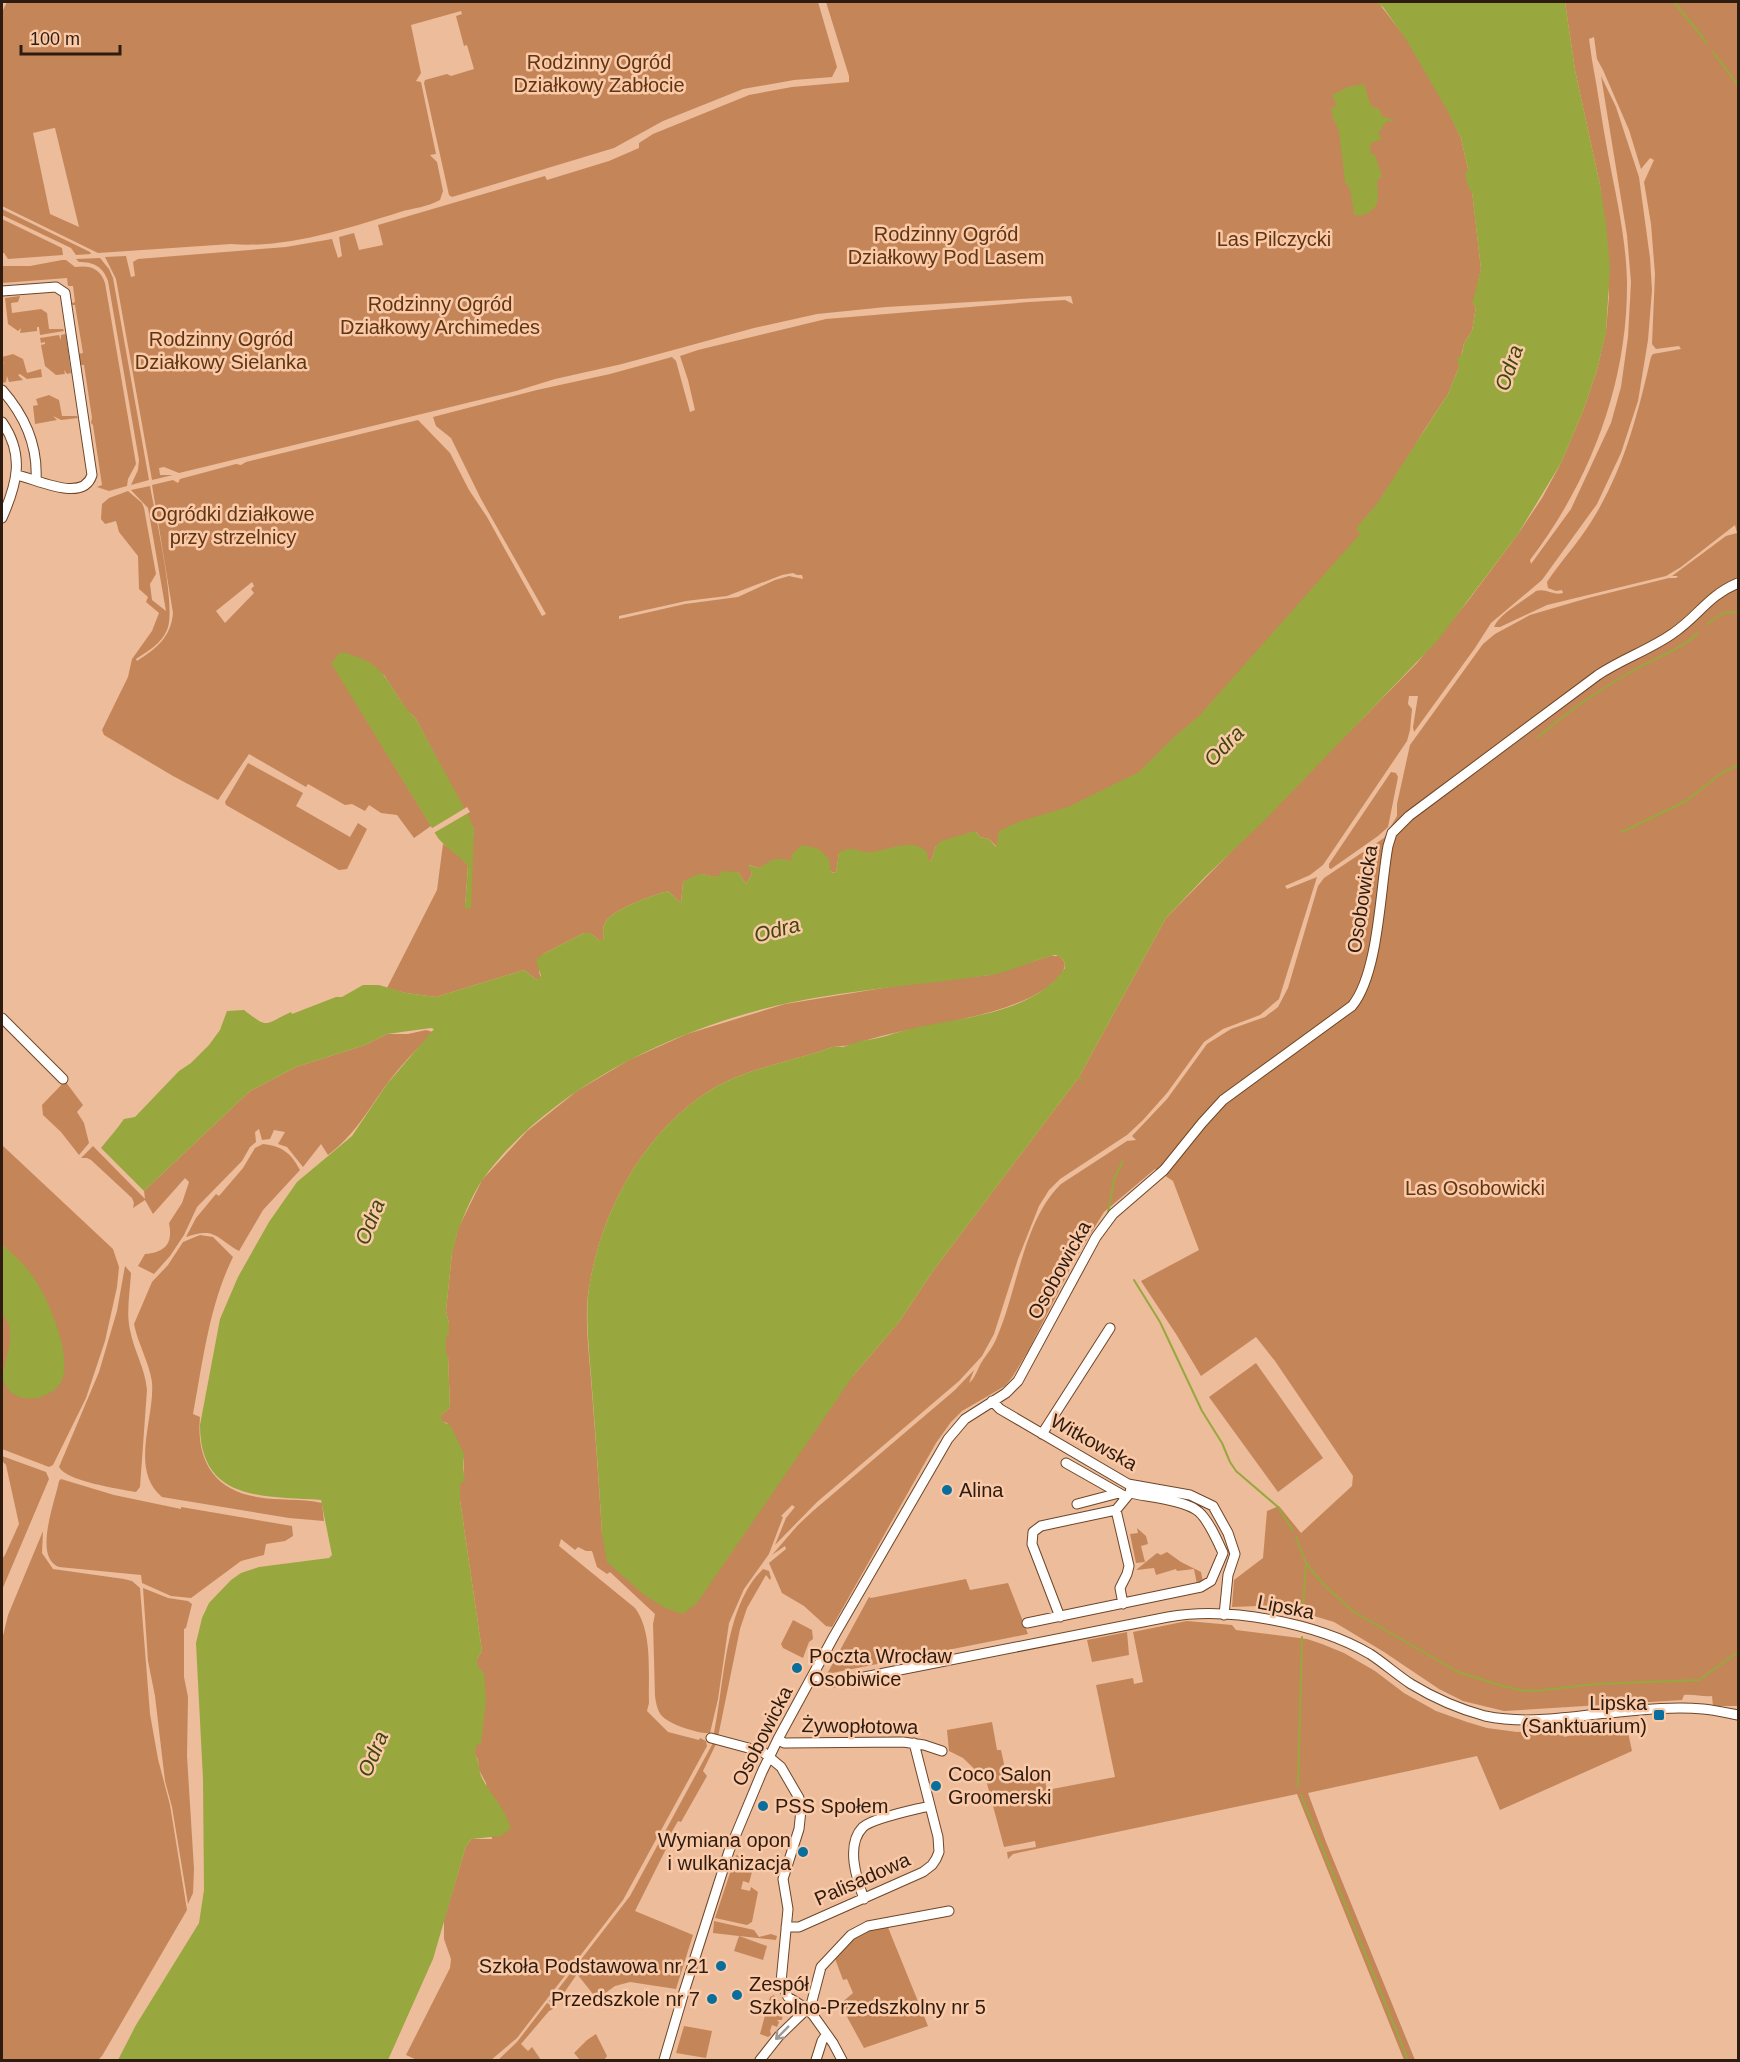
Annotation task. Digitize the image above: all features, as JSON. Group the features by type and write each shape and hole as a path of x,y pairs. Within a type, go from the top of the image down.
{"street":[{"path":"2,291 56,287 63,290 68,304 92,476 84,486 66,489 16,475"},
{"path":"2,390 28,429 35,450 36,480"},
{"path":"2,422 13,445 16,475 14,489 2,518"},
{"name":"Osobowicka","path":"664,2061 683,1993 729,1851 777,1740 948,1439 964,1419 1012,1389 1018,1381 1088,1252 1113,1214 1164,1170 1223,1100 1352,1006 1358,999 1368,975 1388,846 1396,827 1598,675 1675,632 1710,599 1738,583"},
{"path":"2,1018 63,1079"},
{"path":"1042,1434 1110,1328"},
{"name":"Witkowska","path":"992,1401 1000,1409 1042,1434 1126,1492 1190,1495 1208,1503 1216,1511 1235,1554 1228,1575 1224,1615"},
{"path":"1027,1623 1204,1586 1211,1581 1223,1556 1221,1548 1201,1513 1194,1508 1126,1492 1066,1463"},
{"path":"1077,1504 1126,1492"},
{"path":"1122,1604 1120,1588 1129,1566 1116,1510 1126,1492"},
{"path":"1060,1617 1032,1544 1033,1532 1041,1527 1116,1510"},
{"name":"Lipska","path":"813,1675 821,1680 837,1682 1198,1613 1290,1623 1335,1636 1372,1655 1435,1698 1488,1716 1538,1720 1681,1708 1705,1709 1738,1715"},
{"path":"711,1738 760,1751 781,1767 793,1787 801,1809 799,1828 783,1879 788,1909 781,1982 788,1997 807,2009 833,2043 842,2061"},
{"name":"Żywopłotowa","path":"777,1740 784,1743 915,1743 942,1751"},
{"name":"Palisadowa","path":"786,1927 799,1927 864,1899 923,1872 934,1862 939,1844 915,1743"},
{"path":"864,1899 854,1864 856,1842 862,1828 874,1821 929,1806"},
{"path":"760,2061 778,2036 813,2001 821,1967 851,1935 868,1926 949,1911"},
{"path":"816,2061 826,2035"}],"green space":[{"name":"Rodzinny Ogród Działkowy Zabłocie","path":"7,2 818,2 837,67 832,77 794,80 743,89 663,121 614,148 452,197 449,195 424,83 425,80 474,69 467,45 464,46 456,16 462,14 461,11 411,25 421,73 416,81 421,82 436,154 430,155 437,162 443,191 440,200 339,230 295,240 252,245 231,244 98,253 2,206 2,12","holes":["55,128 79,227 50,214 33,133"]},
{"path":"826,2 1378,2 1408,41 1448,110 1461,138 1468,169 1469,188 1472,191 1481,269 1473,304 1476,306 1472,331 1464,343 1459,367 1448,394 1357,541 1227,692 1141,773 1083,804 999,833 997,847 989,839 980,837 976,832 936,846 931,861 868,853 839,853 836,873 792,861 759,868 749,865 752,874 746,884 738,872 715,877 702,874 683,882 681,903 668,891 643,900 622,909 607,919 603,927 603,940 599,940 590,933 584,933 543,954 539,972 541,978 537,980 524,970 436,997 387,988 437,890 443,844 468,865 465,908 474,829 416,719 406,709 384,675 332,663 431,826 414,838 397,815 381,813 369,805 365,811 352,804 345,805 308,784 306,787 249,754 218,800 104,735 102,730 128,677 132,659 152,631 159,613 146,602 148,597 139,589 138,556 119,532 116,521 105,524 101,519 102,504 109,498 128,491 142,503 156,574 150,584 152,600 166,611 148,508 131,490 150,486 167,583 169,619 167,630 161,639 154,647 136,659 137,661 162,641 169,629 173,613 152,485 173,480 178,483 180,479 236,464 241,465 418,420 450,453 542,616 546,614 481,499 451,438 436,426 433,417 672,357 676,361 690,412 695,410 680,356 698,350 826,319 1029,302 1065,300 1073,304 1071,296 886,307 817,314 754,328 516,391 179,473 164,467 159,468 160,475 173,475 152,480 116,279 105,257 126,256 131,277 135,276 133,262 138,259 286,247 332,239 338,258 342,256 339,237 354,233 359,250 383,245 378,225 545,176 547,180 609,161 639,148 639,143 653,134 749,95 792,87 849,82","holes":["793,573 802,575 803,579 789,576 738,597 685,604 619,619 619,616 686,601 727,596","252,582 254,586 251,589 254,593 225,623 216,611"]},
{"name":"Las Osobowicki","path":"1565,2 1738,2 1738,1706 1713,1706 1712,1696 1684,1695 1682,1700 1504,1711 1463,1701 1439,1689 1334,1622 1314,1616 1300,1608 1288,1605 1232,1607 1234,1580 1263,1558 1267,1511 1279,1506 1301,1533 1352,1486 1353,1476 1275,1361 1256,1337 1201,1376 1141,1281 1199,1250 1173,1181 1155,1169 1104,1212 1076,1257 1013,1376 1005,1386 962,1411 936,1443 832,1627 826,1626 804,1606 782,1593 769,1563 786,1549 785,1546 772,1555 798,1525 955,1390 974,1370 969,1383 971,1381 997,1337 1038,1217 1048,1199 1061,1184 1127,1141 1136,1140 1132,1136 1167,1099 1207,1044 1231,1029 1265,1017 1278,1007 1288,988 1318,886 1324,878 1384,838 1397,816 1397,804 1410,745 1483,644 1495,634 1530,615 1588,598 1676,578 1678,576 1672,576 1726,536 1737,533 1735,525 1666,576 1547,605 1500,627 1494,627 1507,612 1536,591 1563,593 1562,590 1556,591 1548,588 1547,582 1586,530 1612,483 1635,421 1651,357 1653,354 1681,349 1679,346 1656,349 1652,344 1655,274 1651,224 1644,182 1654,160 1650,158 1641,169 1629,130 1597,59 1594,37 1589,39 1592,60 1625,249 1626,319 1613,393 1602,428 1571,497 1530,560 1531,564 1571,509 1611,423 1621,387 1628,337 1631,282 1627,235 1601,76 1616,107 1639,177 1652,290 1648,340 1638,401 1621,453 1597,504 1542,580 1491,623 1414,732 1418,696 1409,696 1408,704 1412,709 1407,741 1323,865 1310,875 1285,886 1287,889 1317,877 1279,999 1260,1015 1223,1029 1204,1042 1167,1093 1143,1120 1127,1135 1060,1179 1049,1190 1039,1206 1018,1259 994,1334 982,1356 959,1381 817,1502 775,1545 786,1518 795,1507 792,1505 781,1516 783,1517 769,1554 744,1589 729,1623 718,1699 710,1733 684,1728 661,1715 655,1696 653,1624 655,1614 610,1572 607,1574 597,1567 592,1551 578,1547 575,1550 561,1539 559,1546 635,1608 641,1618 645,1629 648,1654 649,1703 647,1711 668,1732 699,1740 700,1738 706,1741 707,1746 623,1900 517,2038 491,2060 417,2060 406,2055 450,1968 451,1959 444,1939 444,1920 466,1846 472,1839 492,1839 486,1783 475,1755 477,1659 482,1651 460,1500 459,1484 463,1480 464,1460 447,1423 441,1421 441,1415 450,1408 448,1356 446,1355 446,1335 449,1323 446,1311 452,1253 458,1229 482,1180 527,1131 577,1091 629,1060 687,1034 785,1004 920,982 990,975 1050,956 1059,956 1065,965 1064,970 1046,988 1028,999 981,1015 832,1047 726,1081 688,1106 646,1150 615,1202 595,1259 589,1288 587,1333 602,1534 853,1376 899,1322 933,1271 1079,1077 1166,918 1417,663 1468,601 1518,534 1542,498 1561,463 1597,370 1606,331 1609,296 1600,185 1575,70"},
{"path":"2,209 91,254 76,255 71,248 2,215"},
{"path":"2,219 62,248 63,255 8,259 2,253"},
{"path":"100,258 113,278 149,480 131,485 138,470 139,460 108,281 97,266 79,262 76,259"},
{"name":"Rodzinny Ogród Działkowy Sielanka","path":"66,260 75,267 94,269 105,283 136,464 127,486 109,491 97,487 102,485 84,365 79,365 78,354 83,353 75,305 71,305 70,299 72,303 75,302 73,286 68,286 67,278 2,283 2,266 30,266"},
{"path":"20,296 18,302 11,303 12,313 41,309 47,313 49,329 63,329 64,331 40,335 39,327 37,327 37,331 20,333 21,328 18,331 8,324 5,298"},
{"path":"66,334 71,373 67,374 64,370 65,374 56,375 45,366 41,345 45,342 41,343 40,338 59,335 61,340 61,335"},
{"path":"13,354 23,359 27,373 41,369 42,377 27,379 20,374 18,375 23,380 9,382 7,376 6,382 3,383 2,357"},
{"path":"49,395 59,400 62,416 77,416 78,418 61,420 53,416 57,420 35,424 33,406 38,405 36,399"},
{"path":"248,763 303,793 296,806 350,837 358,823 367,829 347,869 339,870 226,805 225,802"},
{"path":"1391,772 1396,773 1398,777 1388,827 1331,869 1329,868 1329,864"},
{"path":"426,1030 433,1032 398,1070 346,1140 337,1148 328,1155 321,1144 303,1167 287,1147 278,1144 285,1132 274,1130 270,1139 262,1140 259,1129 255,1132 256,1142 250,1147 242,1161 197,1207 184,1235 170,1256 154,1274 138,1266 145,1254 163,1249 169,1241 169,1223 182,1203 189,1182 185,1178 153,1214 145,1200 133,1208 132,1198 91,1160 81,1158 93,1146 145,1199 144,1191 250,1091 296,1067 365,1045 387,1034 408,1034"},
{"path":"65,1081 83,1105 77,1112 84,1123 89,1143 79,1155 61,1132 43,1115 42,1105"},
{"path":"263,1144 285,1151 300,1170 263,1210 239,1251 209,1233 186,1237 196,1218 216,1194 219,1196 243,1168 255,1148"},
{"path":"2,1145 113,1249 119,1267 105,1341 86,1398 53,1465 49,1467 2,1449"},
{"path":"200,1235 213,1237 233,1257 212,1314 193,1414 200,1417 199,1432 205,1459 210,1470 219,1480 242,1493 265,1498 322,1503 324,1521 289,1518 162,1497 152,1486 145,1458 152,1382 134,1324 152,1282 168,1265 183,1242"},
{"path":"125,1266 131,1273 128,1309 130,1330 147,1390 140,1487 136,1492 82,1480 64,1472 59,1467 99,1372 117,1311"},
{"path":"1256,1363 1323,1458 1278,1492 1209,1397"},
{"path":"2,1456 46,1472 49,1479 2,1590 2,1559 19,1524"},
{"path":"61,1479 114,1495 181,1509 181,1507 292,1526 293,1536 285,1541 266,1544 264,1555 241,1561 191,1598 171,1596 142,1583 141,1575 59,1567 51,1561 47,1552 48,1528"},
{"path":"1137,1528 1146,1536 1148,1544 1141,1546 1145,1562 1136,1563 1130,1534 1138,1533"},
{"path":"43,1531 42,1553 53,1569 124,1579 132,1581 140,1588 150,1714 158,1759 170,1805 187,1910 98,2060 2,2060 2,1640 8,1615"},
{"path":"1167,1552 1201,1572 1203,1582 1197,1584 1194,1569 1177,1571 1176,1569 1156,1575 1154,1568 1136,1570 1157,1553 1161,1555"},
{"path":"763,1569 769,1571 771,1578 770,1580 766,1575 747,1608 740,1629 718,1737 714,1733 733,1624 740,1603 750,1585"},
{"path":"966,1579 970,1590 1008,1583 1028,1634 827,1674 869,1597"},
{"path":"143,1588 192,1604 184,1629 184,1677 188,1697 187,1756 194,1869 193,1893 188,1904 172,1807 165,1781 155,1696 148,1661"},
{"path":"793,1620 812,1630 813,1639 809,1642 803,1658 783,1648 781,1644"},
{"path":"1187,1621 1232,1625 1236,1630 1307,1639 1322,1644 1344,1653 1375,1671 1404,1693 1436,1711 1487,1728 1517,1732 1561,1730 1564,1737 1626,1723 1632,1751 1500,1810 1477,1756 1308,1793 1415,2060 1404,2060 1297,1794 1013,1854 1008,1859 1007,1852 1036,1847 1035,1841 1004,1847 986,1780 963,1758 949,1751 947,1730 992,1722 997,1750 1001,1750 1007,1778 1043,1772 1047,1790 1115,1777 1096,1685 1133,1678 1134,1684 1143,1682 1133,1632"},
{"path":"1127,1632 1129,1655 1092,1662 1087,1640"},
{"path":"713,1743 716,1744 703,1771 707,1776 681,1822 678,1821 670,1835 672,1836 669,1843 635,1911 693,1935 676,1989 630,1982 615,1986 597,1999 577,1974 553,2009 521,2044 528,2051 532,2047 541,2060 498,2060 517,2042 547,2003 553,2005 549,2001 630,1896"},
{"path":"736,1855 755,1861 749,1883 743,1881 741,1889 750,1891 751,1887 758,1892 752,1922 747,1925 715,1918"},
{"path":"714,1921 754,1930 759,1937 771,1934 777,1936 776,1940 713,1933"},
{"path":"887,1925 928,2026 864,2048 840,2004 853,1993 847,1979 843,1980 834,1956 865,1929"},
{"path":"739,1936 767,1946 763,1960 734,1951"},
{"path":"774,1995 782,2002 781,2007 787,2009 783,2012 782,2020 777,2020 779,2022 777,2027 772,2025 771,2035 768,2037 760,2034 770,1997"},
{"path":"684,2026 712,2031 706,2058 676,2053"},
{"path":"596,2034 607,2056 604,2060 580,2060 574,2053"}],"water":[{"name":"Odra","path":"1375,2 1565,2 1575,70 1600,185 1606,224 1610,267 1606,332 1597,370 1583,411 1561,463 1518,534 1438,640 1262,823 1166,918 1079,1077 933,1271 899,1322 853,1376 697,1603 683,1614 665,1608 643,1594 607,1562 602,1534 588,1343 588,1298 595,1259 604,1230 615,1202 630,1175 646,1150 666,1127 688,1106 726,1081 832,1047 843,1047 914,1028 996,1011 1016,1004 1035,995 1051,983 1065,968 1064,961 1055,955 990,975 813,998 746,1014 703,1028 661,1045 580,1089 543,1116 511,1146 479,1185 457,1234 452,1253 446,1311 449,1323 449,1335 446,1335 446,1355 448,1355 450,1408 441,1415 442,1421 451,1426 464,1454 465,1480 460,1484 460,1500 482,1651 477,1659 478,1667 484,1673 486,1700 481,1743 476,1746 475,1755 482,1778 505,1813 511,1828 501,1836 472,1839 466,1846 433,1959 388,2060 118,2060 136,2025 199,1923 204,1890 203,1779 196,1643 202,1618 209,1603 241,1573 259,1567 329,1558 332,1555 321,1500 258,1495 239,1490 223,1482 211,1469 203,1450 200,1425 220,1319 238,1277 269,1222 297,1182 352,1136 387,1084 434,1029 387,1034 365,1045 296,1067 250,1091 144,1191 101,1148 124,1119 135,1117 179,1071 191,1063 209,1045 220,1030 227,1011 244,1010 266,1023 291,1012 292,1014 336,997 342,997 363,985 379,985 406,993 436,997 524,970 537,980 541,976 536,960 543,954 584,933 590,933 599,940 603,940 603,927 607,919 622,909 643,900 668,891 681,903 683,882 698,874 719,876 721,871 738,872 746,884 752,874 748,865 759,868 774,860 792,861 791,855 802,845 819,849 829,859 831,872 836,873 839,852 849,849 874,852 913,845 927,852 928,860 931,861 936,846 941,841 975,831 980,837 989,839 996,847 999,831 1018,822 1068,807 1139,772 1199,716 1360,534 1356,528 1376,505 1448,394 1459,367 1457,359 1462,354 1464,343 1472,331 1476,306 1472,304 1481,269 1472,192 1465,175 1468,169 1461,138 1407,41 1383,7"},
{"path":"1364,84 1371,106 1379,109 1382,116 1393,122 1387,121 1378,133 1382,139 1371,143 1370,152 1375,155 1382,176 1377,181 1378,200 1371,211 1358,216 1354,214 1350,189 1345,182 1339,131 1331,107 1337,107 1332,95 1348,87"},
{"path":"341,652 369,663 386,678 416,719 468,815 474,829 471,908 465,909 468,865 438,838 331,663"},
{"path":"2,1244 25,1266 44,1296 57,1326 64,1357 64,1371 61,1382 56,1388 41,1397 23,1398 15,1395 4,1382 10,1339 9,1327 1,1306"}],"pier":[{"path":"467,807 470,812 432,834 429,830"}],"waterway":[{"path":"1674,2 1707,43"},
{"path":"1713,52 1738,85"},
{"path":"1707,624 1723,613 1738,612"},
{"path":"1538,737 1596,693 1683,645 1698,633"},
{"path":"1622,832 1686,801 1722,773 1738,765"},
{"path":"1079,1077 1082,1081"},
{"path":"1108,1213 1114,1179 1123,1161"},
{"path":"1134,1280 1160,1322 1202,1411 1222,1443 1230,1462 1236,1471 1278,1507 1293,1531"},
{"path":"1296,1537 1306,1563 1324,1585 1354,1612 1458,1672 1503,1686 1535,1691 1595,1684 1699,1680 1738,1652"},
{"path":"1303,1607 1306,1565"},
{"path":"1298,1786 1302,1637"},
{"path":"1301,1795 1408,2060"}],"place":[{"name":"Alina","path":"947,1490"},
{"name":"Poczta Wrocław Osobiwice","path":"797,1668"},
{"name":"Lipska (Sanktuarium)","path":"1659,1715"},
{"name":"Coco Salon Groomerski","path":"936,1786"},
{"name":"PSS Społem","path":"763,1806"},
{"name":"Wymiana opon i wulkanizacja","path":"803,1852"},
{"name":"Szkoła Podstawowa nr 21","path":"721,1966"},
{"name":"Zespół Szkolno-Przedszkolny nr 5","path":"737,1995"},
{"name":"Przedszkole nr 7","path":"712,1999"}],"park label":[{"name":"Las Pilczycki","path":"1274,239"},
{"name":"Rodzinny Ogród Działkowy Pod Lasem","path":"946,246"},
{"name":"Rodzinny Ogród Działkowy Archimedes","path":"440,316"},
{"name":"Ogródki działkowe przy strzelnicy","path":"233,526"}]}
